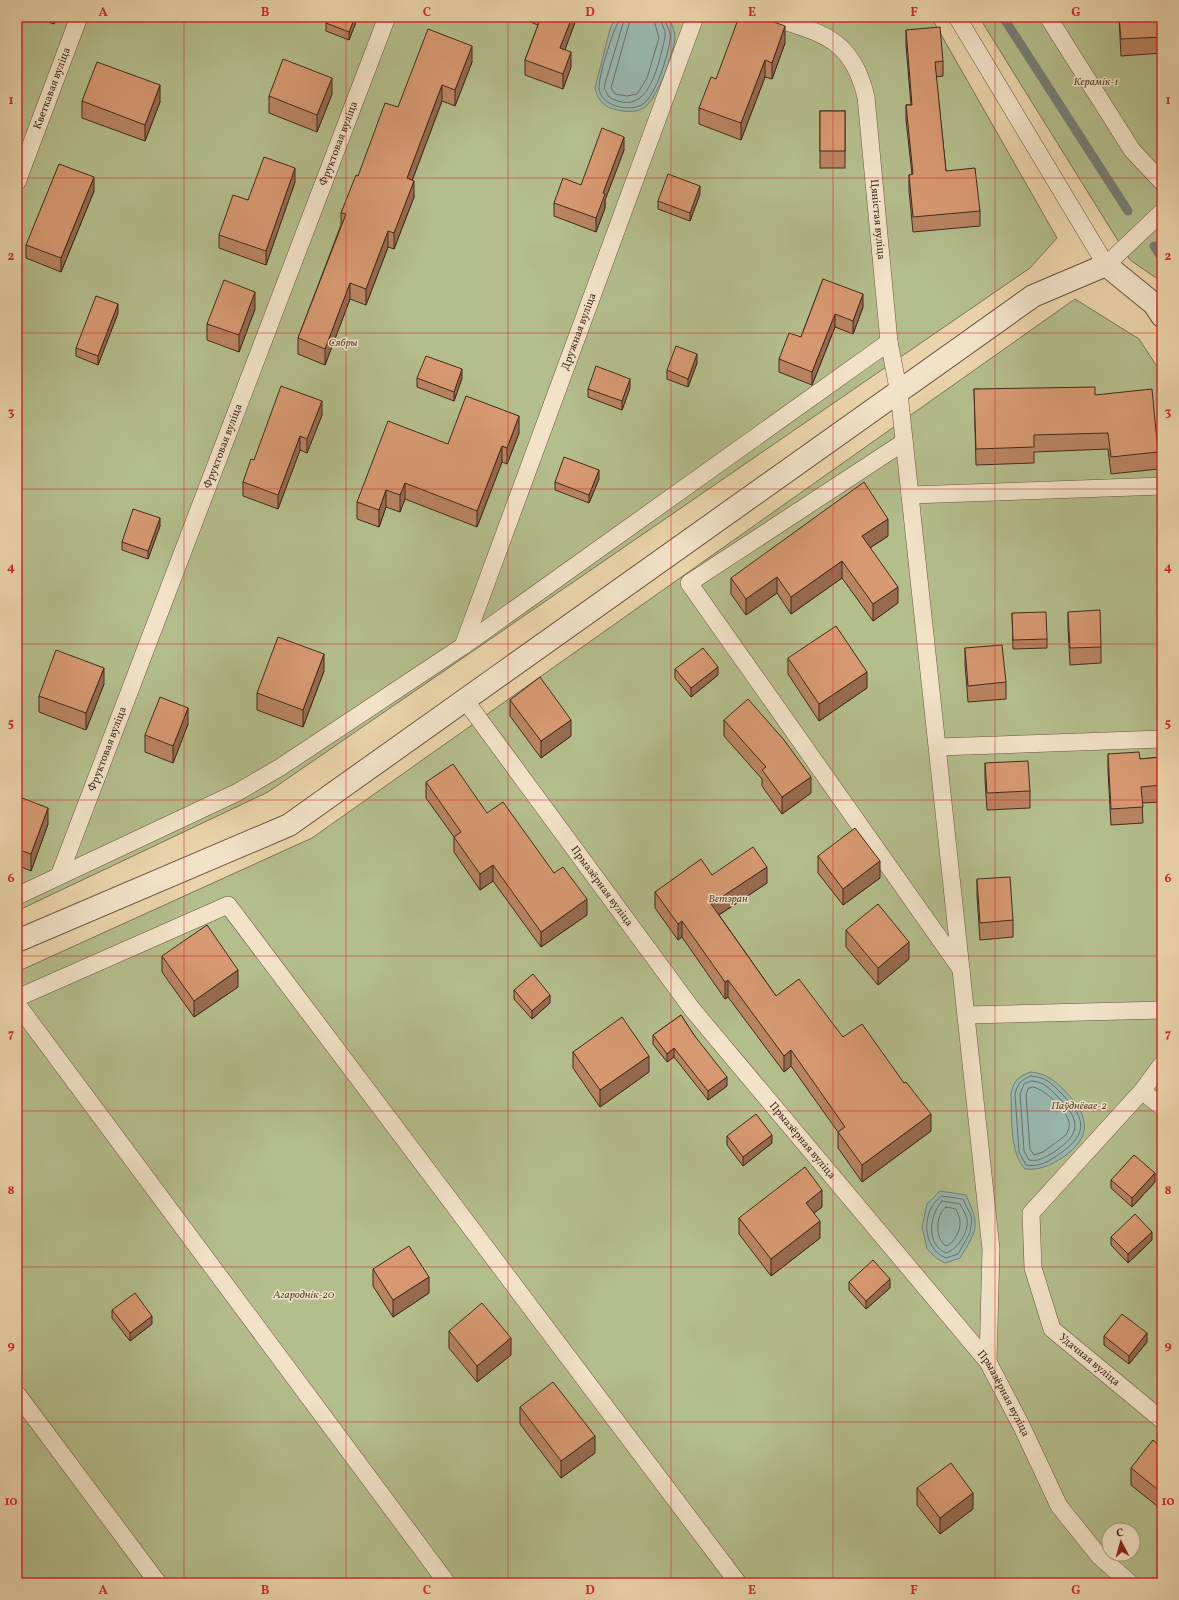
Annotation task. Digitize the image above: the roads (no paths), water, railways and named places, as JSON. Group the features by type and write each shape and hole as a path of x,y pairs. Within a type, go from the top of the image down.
{"street":[{"path":"17,941 289,825 899,393 1033,296 1106,265 1154,304 1162,316"}],"lane":[{"name":"Кветкавая вуліца","path":"17,182 79,17"},
{"name":"Фруктовая вуліца","path":"60,876 387,17"},
{"name":"Дружная вуліца","path":"463,646 695,17"},
{"name":"Цяністая вуліца","path":"770,17 812,30 828,37 842,47 854,63 861,78 866,97 889,342 899,393 991,1249 988,1362"},
{"path":"957,17 1106,265 1162,212"},
{"path":"1048,17 1132,150 1162,182"},
{"path":"17,896 236,793 279,768 463,646 889,342"},
{"path":"904,442 689,583 962,970"},
{"path":"910,495 1162,486"},
{"name":"Прыазёрная вуліца","path":"465,700 692,1009 988,1362 1022,1427 1059,1506 1099,1556 1130,1583"},
{"path":"938,747 1162,739"},
{"path":"17,998 228,904 738,1583"},
{"path":"17,1004 447,1583"},
{"path":"967,1015 1162,1010"},
{"path":"1162,1064 1142,1091 1162,1107"},
{"name":"Удачная вуліца","path":"1142,1091 1031,1213 1033,1268 1052,1329 1162,1420"},
{"path":"17,1394 158,1583"}],"water":[{"path":"616,17 666,17 673,27 675,39 660,84 651,101 640,110 636,111 621,111 608,107 602,103 595,88 610,29"},
{"path":"1031,1072 1042,1074 1050,1078 1065,1091 1079,1109 1083,1117 1084,1126 1083,1134 1079,1142 1062,1158 1044,1167 1025,1169 1016,1153 1012,1133 1011,1093 1018,1079"},
{"path":"940,1191 966,1195 974,1214 975,1221 974,1233 960,1258 945,1263 936,1258 927,1249 922,1227 927,1204"}],"waterway":[{"path":"1003,17 1128,211"},
{"path":"1154,246 1162,259"}],"park label":[{"name":"Керамік-1","path":"1096,82"},
{"name":"Сябры","path":"343,343"},
{"name":"Ветэран","path":"728,899"},
{"name":"Паўднёвае-2","path":"1079,1106"},
{"name":"Агароднік-20","path":"304,1295"}]}
